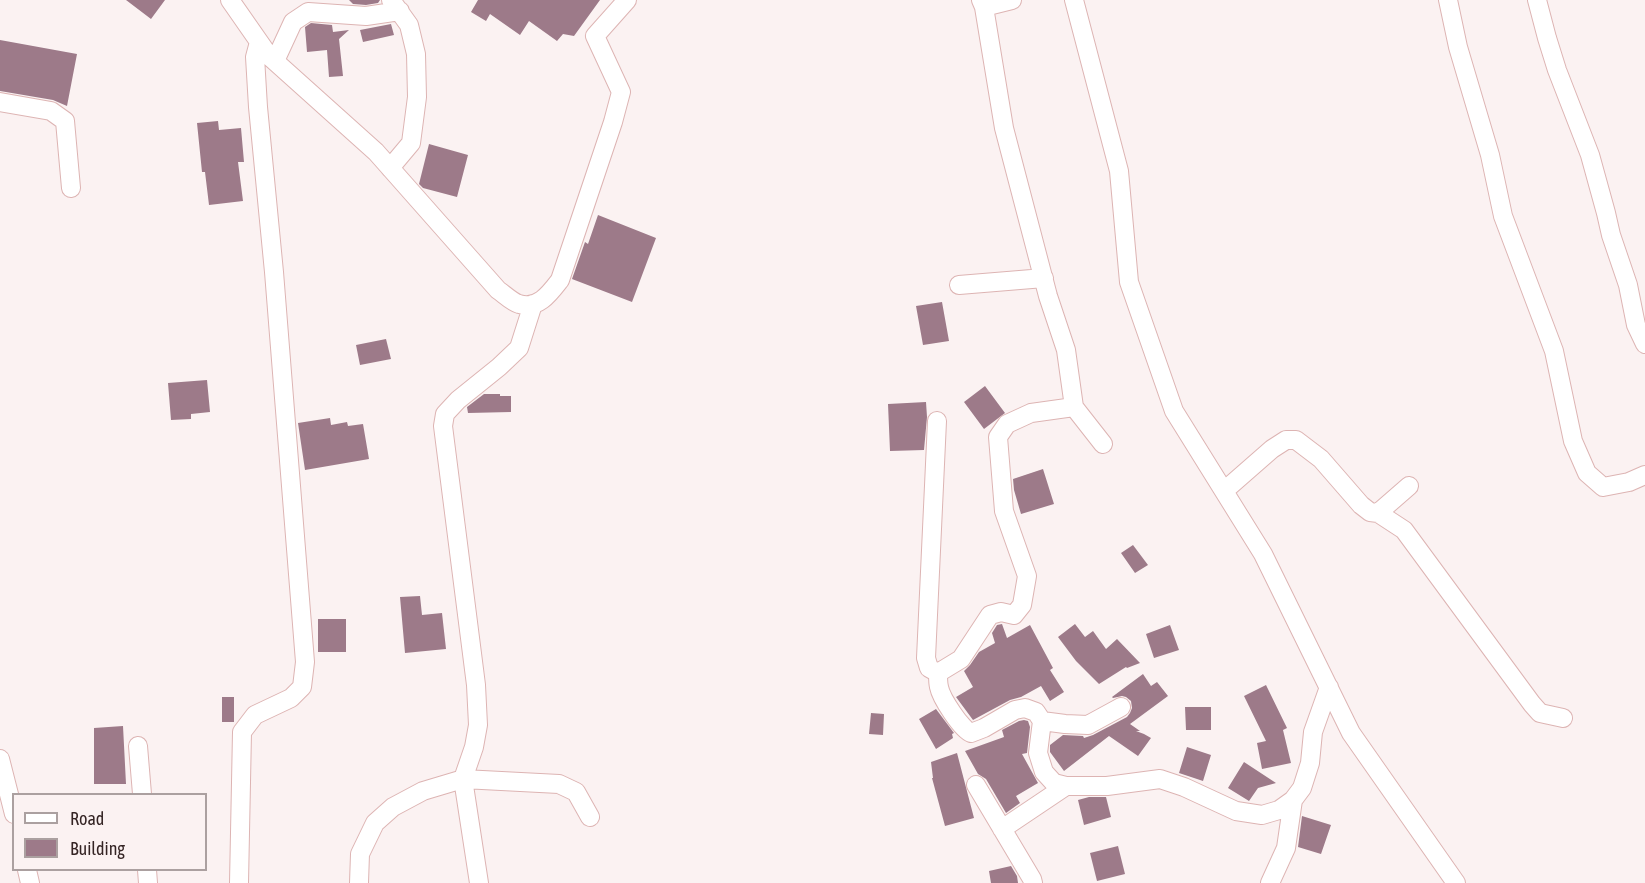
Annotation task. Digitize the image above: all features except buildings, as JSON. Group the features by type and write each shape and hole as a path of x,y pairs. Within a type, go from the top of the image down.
{"street":[{"path":"230,0 269,56 376,152 498,290 519,304 533,304 546,298 560,280 621,92 595,36 627,0"},
{"path":"1012,0 983,3 1004,128 1048,296 1066,350 1074,407 1103,444"},
{"path":"1074,0 1119,171 1129,282 1174,411 1263,554 1351,733 1456,883"},
{"path":"1448,0 1458,47 1490,155 1503,216 1554,351 1574,441 1587,473 1603,487 1645,476"},
{"path":"1538,0 1554,59 1590,155 1611,235 1628,285 1636,325 1645,344"},
{"path":"275,61 294,22 308,12 366,16 396,5 409,25 416,54 417,98 411,143 390,168"},
{"path":"239,883 242,732 255,715 291,698 302,687 305,662 274,272 258,107 255,57 259,42"},
{"path":"0,102 51,111 65,121 71,188"},
{"path":"959,285 1044,278"},
{"path":"479,883 463,779 474,747 478,725 476,685 443,426 445,414 458,400 499,368 519,348 533,304"},
{"path":"938,673 961,659 990,615 1001,612 1014,615 1022,604 1027,576 1004,511 998,437 1007,424 1031,413 1074,407"},
{"path":"937,422 926,658 929,668 938,673"},
{"path":"1224,491 1272,449 1286,440 1296,440 1321,459 1361,505 1404,530 1532,704 1540,713 1563,718"},
{"path":"1378,513 1409,486"},
{"path":"938,673 939,689 965,731 971,733 984,728 1015,710 1025,708 1036,712 1042,721 1038,753 1044,772 1054,783 1066,786 1107,786 1160,779 1236,811 1262,815 1279,810 1293,800 1302,788 1310,763 1313,732 1329,687"},
{"path":"1042,721 1088,725 1121,707"},
{"path":"138,746 142,793"},
{"path":"0,759 12,806"},
{"path":"358,883 360,854 375,823 393,807 423,791 463,779 559,784 576,792 590,818"},
{"path":"976,785 1033,883"},
{"path":"1002,829 1066,786"},
{"path":"1270,883 1286,848 1293,800"}]}
